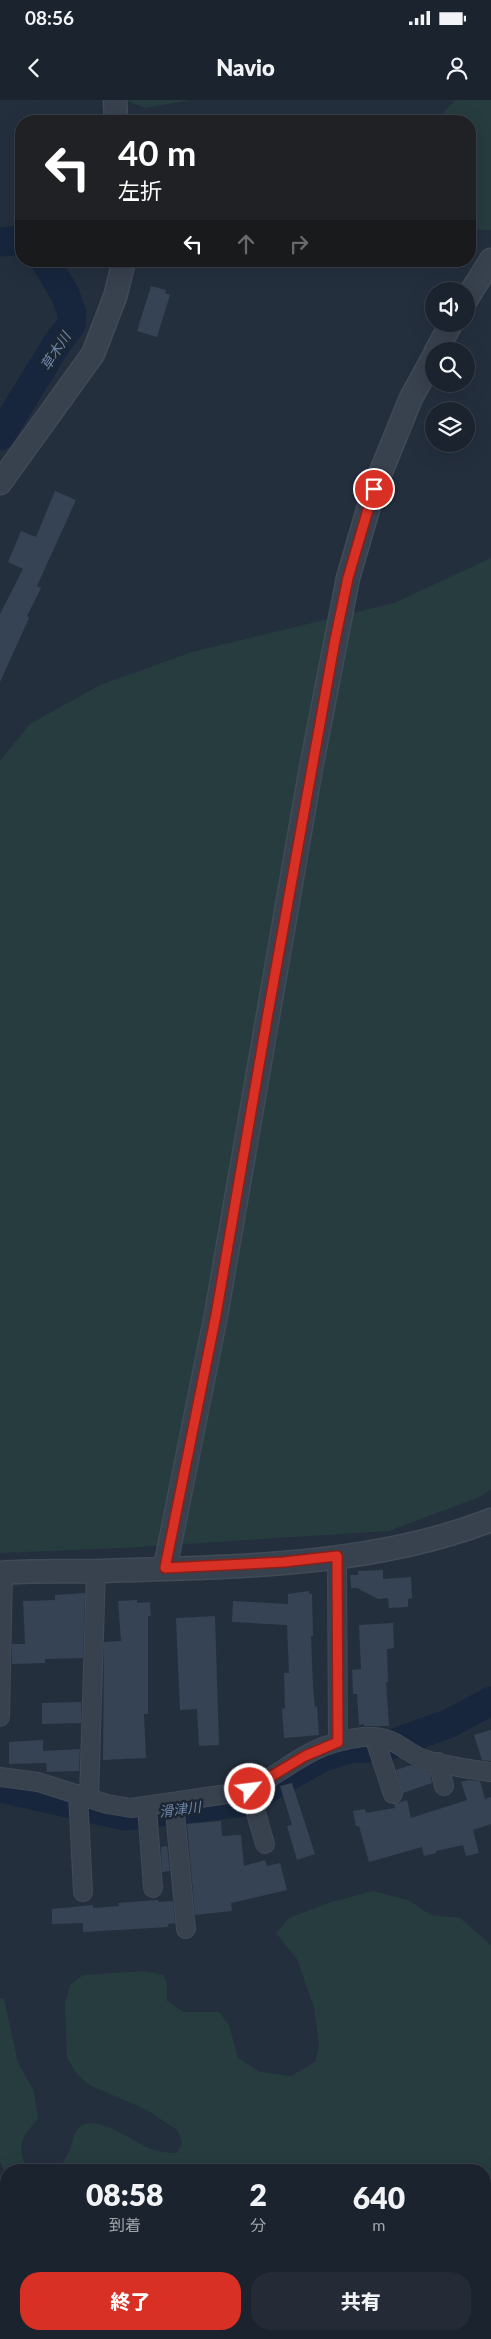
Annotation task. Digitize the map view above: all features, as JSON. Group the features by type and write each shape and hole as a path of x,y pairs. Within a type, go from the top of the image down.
{"street":[{"path":"115,100 116,115"},
{"path":"475,286 491,260"},
{"path":"0,483 93,354 116,297 123,267"},
{"path":"165,1568 216,1315 310,768 348,578 374,489 411,398 425,372"},
{"path":"0,1717 1,1572 96,1571 284,1562 387,1549 434,1539 491,1520"},
{"path":"337,1556 338,1742"},
{"path":"82,1892 84,1796 96,1571"},
{"path":"374,1737 393,1794"},
{"path":"0,1777 38,1782 107,1804 131,1808 147,1807 250,1789 305,1756 338,1742 348,1739 374,1737 386,1739 423,1759 491,1772"},
{"path":"438,1762 439,1773 444,1786"},
{"path":"250,1789 265,1844"},
{"path":"174,1802 186,1928"},
{"path":"147,1807 153,1888"}],"green space":[{"path":"125,100 190,100 145,108"},
{"path":"455,100 491,100 491,230 476,228 476,115 441,115"},
{"path":"491,558 491,1490 477,1498 389,1531 122,1548 0,1553 0,761 30,724 100,685 192,652 394,603"},
{"path":"373,1891 408,1900 431,1915 460,1918 491,1945 491,2164 62,2164 76,2131 82,2125 91,2123 111,2128 146,2147 161,2152 177,2153 182,2143 177,2130 147,2110 89,2085 77,2074 67,2058 65,2004 70,1985 83,1975 144,1971 163,1975 167,1984 167,2001 184,2012 219,2012 229,2025 238,2058 260,2072 291,2076 315,2062 319,2046 314,2008 297,1959 276,1933 289,1918 328,1903"},
{"path":"4,1998 18,2063 34,2091 38,2119 27,2132 22,2142 21,2148 25,2164 1,2164 0,2162 0,1999"}],"building":[{"path":"151,286 166,290 165,293 170,295 157,337 137,331"},
{"path":"55,491 76,500 37,586 41,588 27,616 29,618 0,682 0,614 23,569 8,562 21,531 36,537"},
{"path":"383,1570 383,1579 411,1577 412,1598 408,1599 408,1607 389,1608 388,1598 378,1599 357,1588 351,1588 350,1575 358,1575 358,1571"},
{"path":"309,1591 309,1594 312,1594 313,1687 315,1707 317,1706 319,1735 284,1738 282,1709 285,1708 284,1673 289,1673 287,1625 232,1622 233,1601 288,1604 288,1594"},
{"path":"85,1593 83,1658 45,1659 45,1663 12,1664 12,1644 25,1644 23,1601 55,1600 55,1595"},
{"path":"137,1600 137,1603 150,1602 151,1616 148,1616 148,1714 144,1714 146,1758 103,1760 104,1642 121,1641 118,1601"},
{"path":"215,1616 219,1745 199,1746 197,1709 180,1710 176,1618"},
{"path":"393,1623 394,1648 387,1649 388,1682 386,1682 389,1726 359,1725 357,1694 353,1694 352,1670 361,1669 359,1625"},
{"path":"81,1702 81,1723 42,1724 42,1703"},
{"path":"491,1730 491,1761 482,1760 474,1735"},
{"path":"43,1740 43,1751 80,1749 79,1771 47,1772 46,1763 9,1764 9,1742"},
{"path":"411,1765 430,1772 432,1783 403,1793 396,1770"},
{"path":"469,1780 480,1781 485,1799 491,1797 491,1824 473,1830 479,1853 466,1856 463,1845 436,1851 436,1853 424,1856 422,1847 369,1862 359,1826 356,1826 353,1811 365,1809 366,1813 395,1808 394,1804 407,1800 411,1818 467,1800 461,1782"},
{"path":"292,1783 315,1854 297,1860 287,1826 292,1825 280,1786"},
{"path":"221,1821 222,1836 241,1835 244,1866 265,1860 267,1866 280,1863 287,1890 231,1903 232,1911 195,1915 187,1824"},
{"path":"167,1846 170,1871 162,1872 161,1847"},
{"path":"158,1900 159,1902 173,1901 175,1923 168,1924 168,1927 83,1932 83,1923 52,1924 52,1909 93,1905 93,1908 119,1906 118,1903"}],"waterway":[{"name":"草木川","path":"0,242 15,241"},
{"name":"草木川","path":"0,436 58,342 71,325 72,314 65,294 49,267"},
{"name":"滑津川","path":"0,1788 125,1816 244,1802 321,1758 353,1748 381,1748 450,1723 491,1701"}],"route":[{"path":"250,1789 305,1756 338,1742 337,1556 284,1562 165,1568 216,1315 310,768 348,578 374,489"}]}
